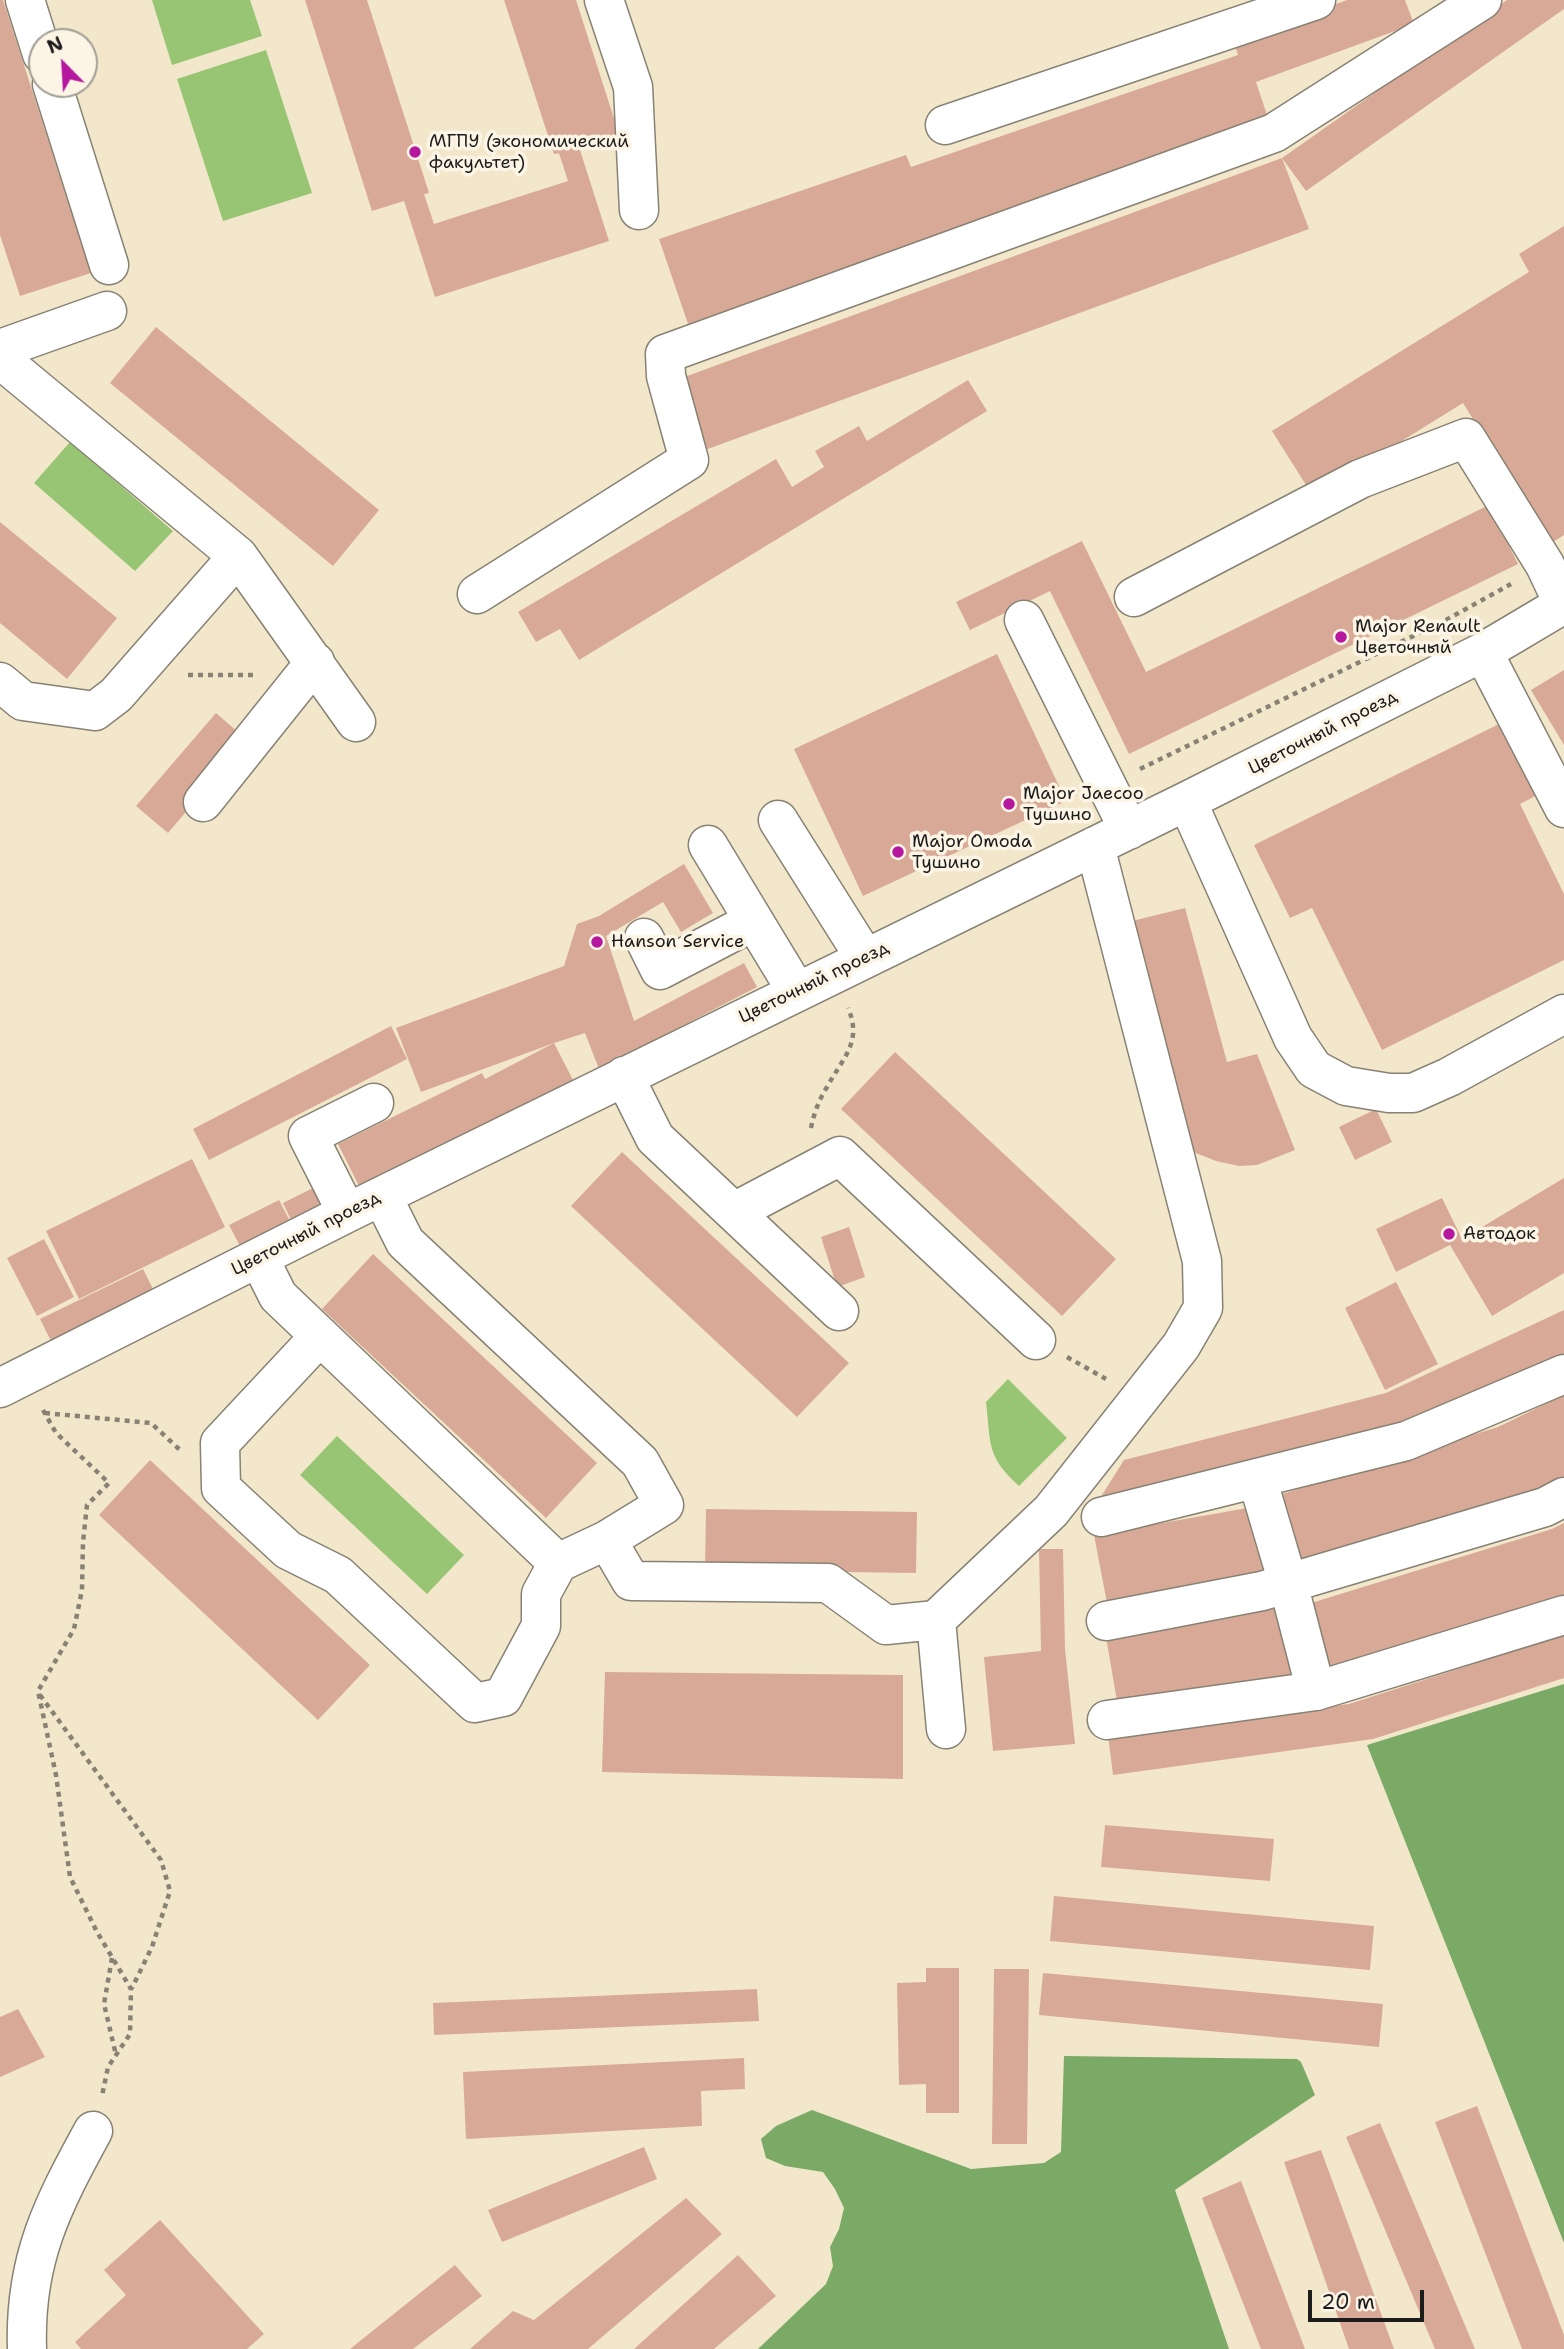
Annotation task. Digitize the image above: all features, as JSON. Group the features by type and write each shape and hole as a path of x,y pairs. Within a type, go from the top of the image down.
{"street":[{"path":"25,0 34,28"},
{"path":"604,0 633,87 639,210"},
{"path":"945,125 1316,0"},
{"path":"477,594 689,460 666,376 664,354 1274,133 1474,2"},
{"path":"56,98 109,265"},
{"path":"0,349 107,311"},
{"path":"0,359 238,556 308,670 356,722"},
{"path":"1134,597 1360,479 1466,438 1545,565 1561,614"},
{"path":"0,682 23,701 95,710 116,695 238,556"},
{"name":"Цветочный проезд","path":"0,1388 347,1213 1129,830 1561,614"},
{"path":"1024,620 1129,830"},
{"path":"1483,652 1564,808"},
{"path":"203,802 308,670"},
{"path":"1187,801 1293,1038 1314,1069 1346,1086 1389,1093 1413,1093 1449,1077 1564,1014"},
{"path":"778,820 865,958"},
{"path":"708,845 797,992"},
{"path":"607,1540 631,1581 828,1583 886,1625 936,1620 1051,1511 1181,1346 1203,1308 1202,1261 1095,846"},
{"path":"644,938 660,970 754,921"},
{"path":"625,1076 655,1139 839,1311"},
{"path":"347,1213 308,1136 374,1103"},
{"path":"734,1212 839,1156 1036,1340"},
{"path":"320,1336 220,1443 221,1488 289,1550 338,1575 475,1703 503,1698 541,1626 541,1594 558,1563 607,1540 664,1505 640,1462 405,1242 382,1196"},
{"path":"259,1258 278,1296 558,1563"},
{"path":"1101,1517 1406,1441 1564,1374"},
{"path":"1257,1478 1316,1691"},
{"path":"1106,1621 1262,1591 1545,1507 1564,1497"},
{"path":"1107,1720 1316,1691 1564,1615"},
{"path":"936,1620 946,1729"},
{"path":"27,2349 26,2316 34,2263 56,2199 93,2131"}],"path":[{"path":"1105,786 1446,620 1545,565"},
{"path":"128,682 188,675 308,670"},
{"path":"818,1167 810,1137 815,1110 850,1051 854,1021 844,998"},
{"path":"1036,1340 1140,1398"},
{"path":"40,1405 56,1433 109,1483 87,1506 82,1591 74,1629 38,1691 56,1775 70,1877 97,1932 131,1989"},
{"path":"44,1413 151,1423 221,1488"},
{"path":"38,1691 161,1860 170,1891 152,1947 131,1989 130,2034 108,2067 93,2131"},
{"path":"112,1957 104,2004 116,2055"}],"green space":[{"path":"152,0 250,0 262,36 172,65"},
{"path":"266,50 312,193 223,221 177,79"},
{"path":"70,442 173,531 135,571 34,483"},
{"path":"1008,1379 1067,1438 1019,1486 995,1457 986,1402"},
{"path":"337,1436 464,1555 427,1594 300,1475"},
{"path":"1564,1684 1564,2243 1367,1745"},
{"path":"1064,2056 1297,2059 1301,2062 1315,2095 1175,2190 1229,2349 758,2349 826,2284 833,2266 830,2247 839,2229 844,2208 823,2172 785,2166 766,2158 761,2139 776,2126 812,2110 971,2169 1044,2163 1061,2152"}],"building":[{"path":"0,0 3,0 28,78 28,98 35,98 91,273 20,296 0,235"},
{"path":"305,0 367,0 429,193 424,194 434,224 568,181 559,153 554,154 504,0 576,0 619,134 579,147 609,241 435,297 404,201 372,211"},
{"path":"1347,0 1405,0 1414,24 1256,82 1270,124 688,324 659,239 906,155 911,167 1238,55 1234,42"},
{"path":"1507,0 1564,0 1564,9 1306,191 1282,158"},
{"path":"1282,158 1309,229 705,450 679,379"},
{"path":"1564,226 1564,535 1550,544 1463,403 1313,496 1272,431 1529,272 1519,254"},
{"path":"156,327 379,510 333,566 110,383"},
{"path":"968,380 987,411 579,660 560,629 536,642 518,612 776,459 792,487 824,467 815,451 859,426 867,441"},
{"path":"1489,505 1518,564 1129,754 1050,591 970,630 956,602 1082,541 1146,672"},
{"path":"0,522 117,618 67,679 0,623"},
{"path":"997,654 1066,801 863,896 794,749"},
{"path":"1564,670 1564,745 1531,690"},
{"path":"216,713 247,740 168,833 136,806"},
{"path":"1501,723 1537,795 1520,804 1564,894 1564,960 1382,1050 1312,908 1290,918 1254,845"},
{"path":"684,864 713,913 681,932 663,902 606,936 634,1021 744,963 757,987 599,1069 585,1033 421,1092 396,1028 564,966 577,924 599,916"},
{"path":"1185,908 1227,1062 1257,1054 1295,1150 1257,1165 1239,1166 1193,1152 1132,921"},
{"path":"391,1026 407,1059 209,1160 193,1129"},
{"path":"554,1043 573,1080 359,1186 338,1144 482,1073 485,1079"},
{"path":"895,1052 1116,1259 1062,1316 841,1109"},
{"path":"1376,1109 1392,1142 1355,1160 1339,1127"},
{"path":"622,1152 849,1363 797,1417 571,1206"},
{"path":"192,1159 225,1227 79,1299 46,1231"},
{"path":"1564,1178 1564,1273 1492,1316 1450,1245 1396,1272 1376,1229 1442,1198 1462,1239"},
{"path":"315,1187 325,1206 292,1222 283,1203"},
{"path":"279,1200 291,1223 241,1248 229,1225"},
{"path":"849,1227 865,1277 837,1287 821,1237"},
{"path":"44,1239 74,1297 37,1316 7,1258"},
{"path":"373,1254 597,1463 546,1518 322,1309"},
{"path":"143,1269 154,1291 51,1341 40,1319"},
{"path":"1396,1282 1438,1364 1385,1390 1345,1308"},
{"path":"1564,1310 1564,1358 1404,1432 1097,1503 1124,1460 1386,1393"},
{"path":"1564,1395 1564,1477 1520,1499 1298,1567 1276,1496 1498,1427"},
{"path":"150,1460 370,1665 318,1720 99,1515"},
{"path":"1253,1507 1266,1580 1108,1608 1094,1535"},
{"path":"706,1509 917,1512 916,1573 705,1570"},
{"path":"1564,1523 1564,1597 1331,1669 1311,1603 1552,1529"},
{"path":"1039,1549 1063,1549 1065,1649 1075,1744 993,1751 984,1657 1041,1651"},
{"path":"1282,1606 1294,1677 1118,1707 1106,1637"},
{"path":"1564,1635 1564,1678 1373,1739 1113,1775 1108,1735 1349,1704"},
{"path":"605,1672 903,1675 903,1779 602,1772"},
{"path":"1105,1825 1274,1839 1270,1881 1101,1867"},
{"path":"1054,1896 1374,1926 1370,1970 1050,1941"},
{"path":"926,1968 959,1968 959,2113 926,2113 926,2084 899,2085 897,1983 926,1982"},
{"path":"994,1969 1029,1969 1027,2144 992,2144"},
{"path":"1043,1973 1383,2004 1379,2047 1039,2015"},
{"path":"757,1989 759,2021 434,2035 433,2003"},
{"path":"18,2009 45,2057 0,2077 0,2017"},
{"path":"744,2058 745,2089 701,2091 702,2126 466,2139 463,2072"},
{"path":"1477,2106 1564,2335 1564,2349 1522,2349 1435,2122"},
{"path":"1380,2123 1475,2349 1435,2349 1346,2137"},
{"path":"644,2147 657,2179 502,2242 488,2210"},
{"path":"1321,2150 1394,2349 1349,2349 1284,2162"},
{"path":"1241,2181 1305,2349 1261,2349 1202,2198"},
{"path":"686,2198 722,2234 588,2349 470,2349 513,2311 534,2320"},
{"path":"160,2220 264,2334 247,2349 81,2349 75,2342 126,2295 104,2270"},
{"path":"738,2255 776,2296 714,2349 634,2349"},
{"path":"455,2265 482,2296 413,2349 350,2349"}],"place":[{"name":"МГПУ (экономический факультет)","path":"415,152"},
{"name":"Major Renault Цветочный","path":"1341,637"},
{"name":"Major Jaecoo Тушино","path":"1009,804"},
{"name":"Major Omoda Тушино","path":"898,852"},
{"name":"Hanson Service","path":"597,942"},
{"name":"Автодок","path":"1449,1234"}]}
